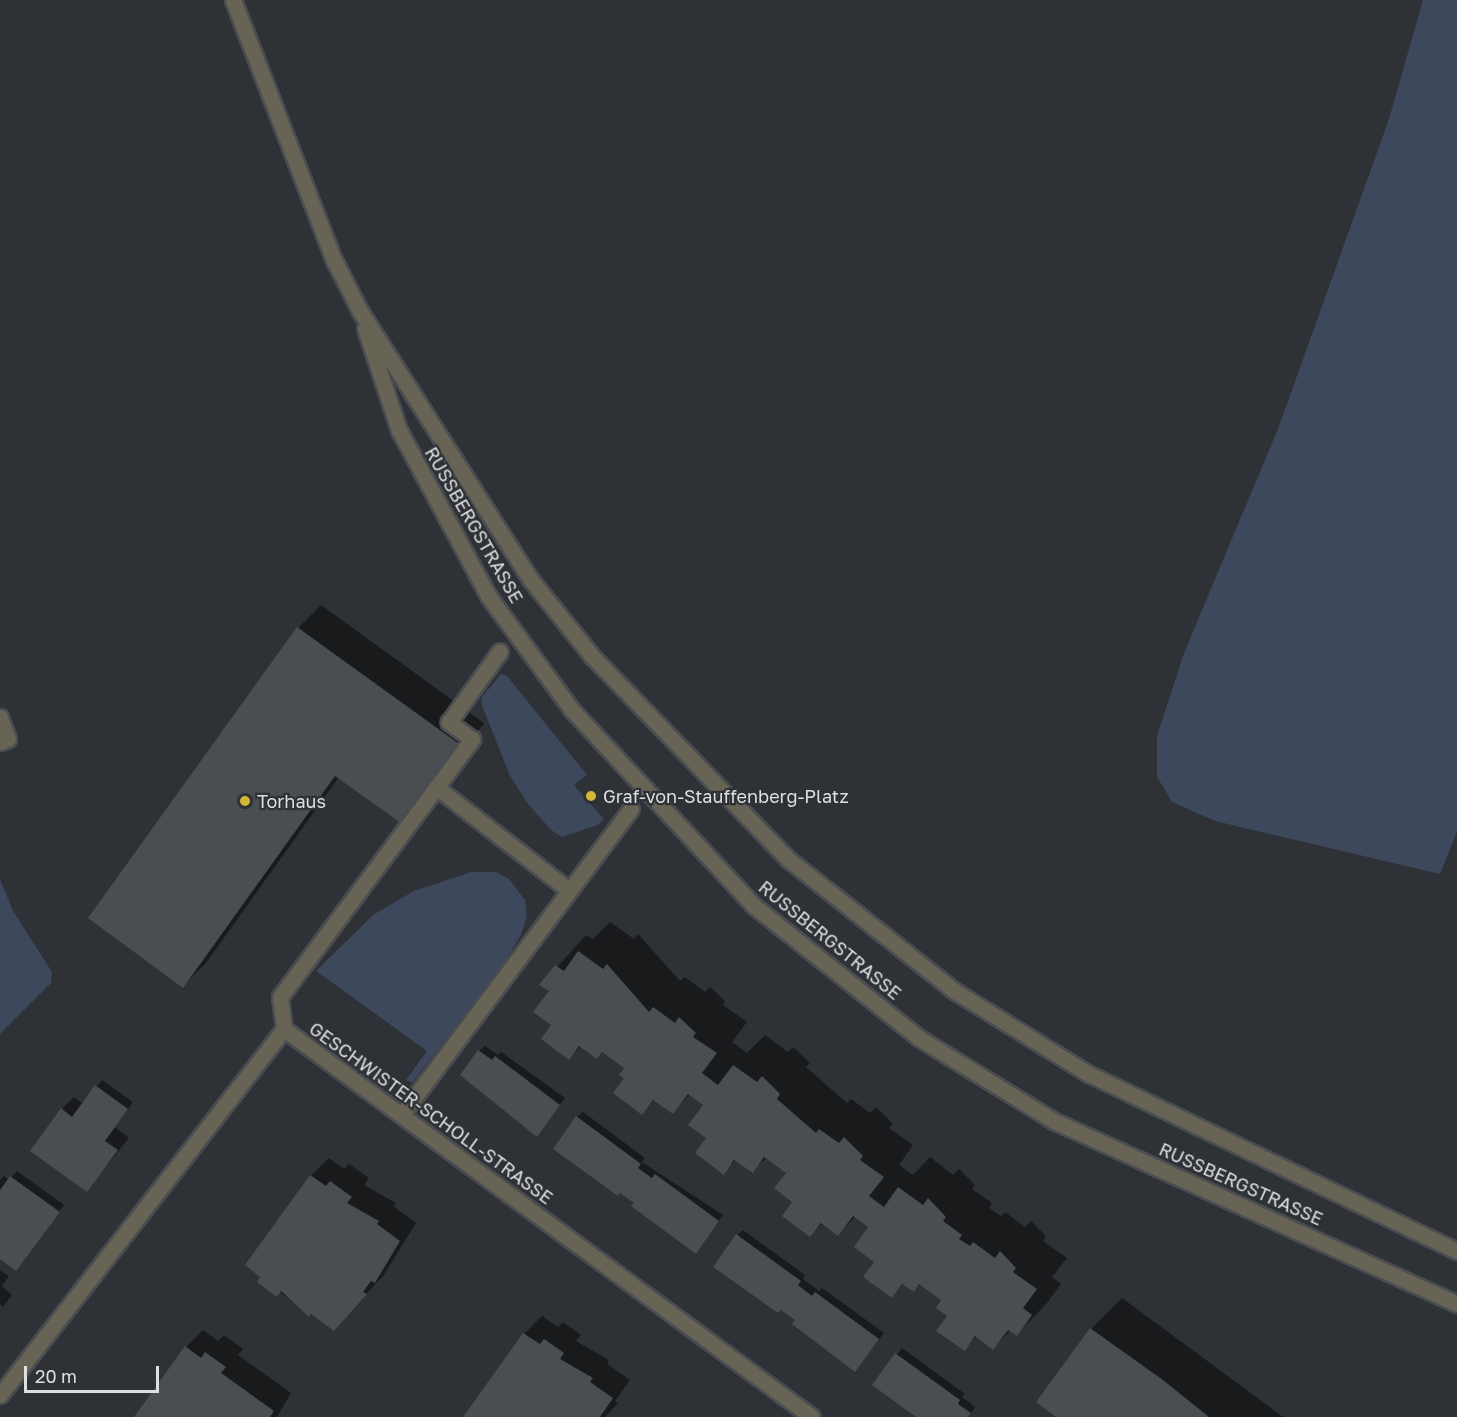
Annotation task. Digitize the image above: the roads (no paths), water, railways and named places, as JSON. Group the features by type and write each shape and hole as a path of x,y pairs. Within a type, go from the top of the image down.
{"street":[{"name":"RUSSBERGSTRASSE","path":"233,0 316,218 360,311 531,580 591,655 788,859 953,990 1087,1073 1457,1251"},
{"name":"RUSSBERGSTRASSE","path":"239,0 244,28"},
{"name":"RUSSBERGSTRASSE","path":"360,311 399,430 489,597 572,710 753,905 919,1038 1054,1121 1457,1304"},
{"path":"284,1029 280,997 472,739 449,722 500,651"},
{"path":"0,717 8,739 0,742"},
{"path":"436,788 569,890"},
{"path":"401,1115 631,809"},
{"name":"GESCHWISTER-SCHOLL-STRASSE","path":"0,1395 284,1029 812,1417"}],"place":[{"name":"Graf-von-Stauffenberg-Platz","path":"591,796"},
{"name":"Torhaus","path":"245,801"}]}
